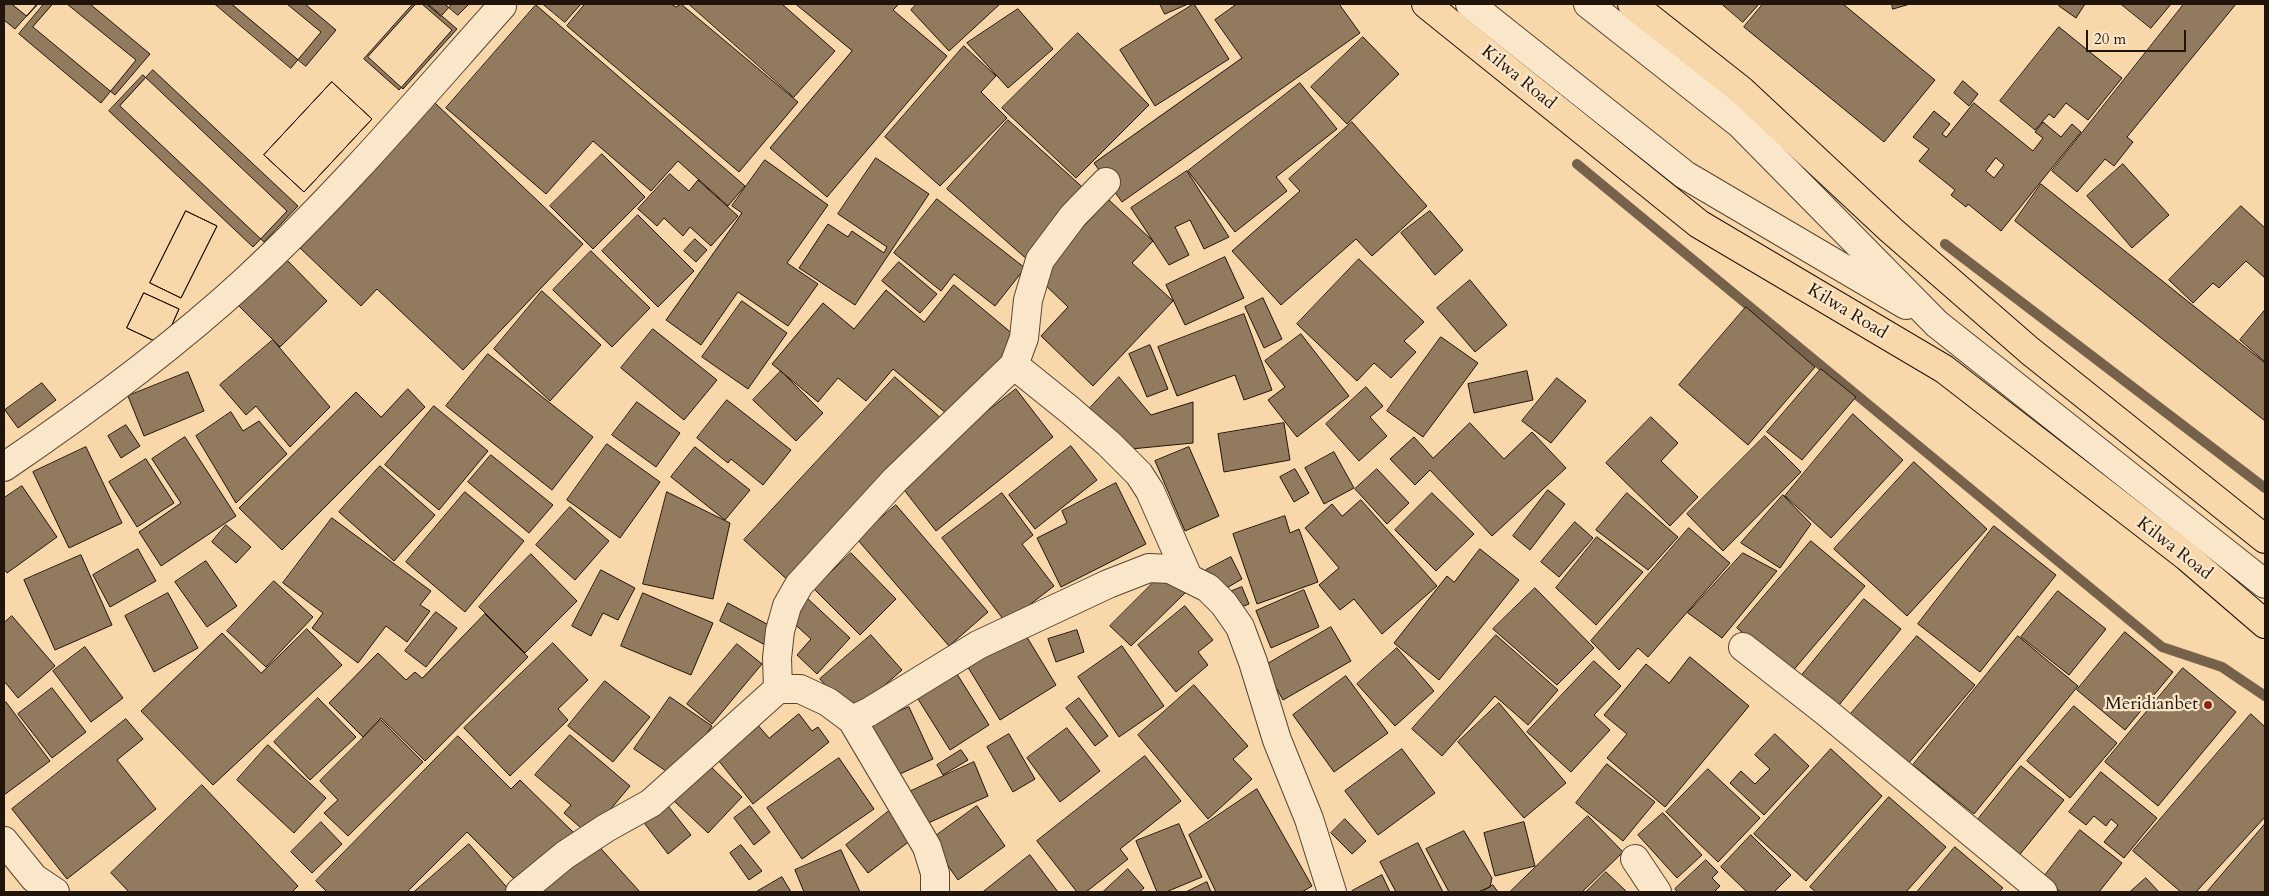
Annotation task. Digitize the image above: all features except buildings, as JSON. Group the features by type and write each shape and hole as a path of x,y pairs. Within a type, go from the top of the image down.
{"highway":[{"name":"Kilwa Road","path":"1426,4 1699,224 1944,370 2187,557 2265,624"},
{"path":"1632,4 1741,90 1891,230 2030,351 2265,538"}],"street":[{"path":"1470,4 1685,175 1937,324"},
{"path":"1588,4 1740,124 1937,324 2265,584"},
{"path":"4,467 69,423 148,364 246,280 332,194 502,6"},
{"path":"778,688 777,658 780,631 787,606 799,585 896,480 1014,365 1024,338 1028,300 1040,260 1073,216 1106,182"},
{"path":"1014,365 1110,444 1139,474 1150,491 1188,576"},
{"path":"852,720 884,703 978,645 1108,584 1149,568 1170,569 1188,576 1208,588 1224,604 1240,627 1277,740 1309,819 1332,892"},
{"path":"1743,647 1826,712 2043,892"},
{"path":"520,892 565,855 651,802 778,688 800,689 828,702 852,720 927,847 935,873 935,892"},
{"path":"4,841 36,888"},
{"path":"1635,858 1658,892"}],"waterway":[{"path":"1577,164 2162,647 2222,667 2265,696"},
{"path":"1945,244 2265,488"}],"place":[{"name":"Meridianbet","path":"2208,705"}]}
